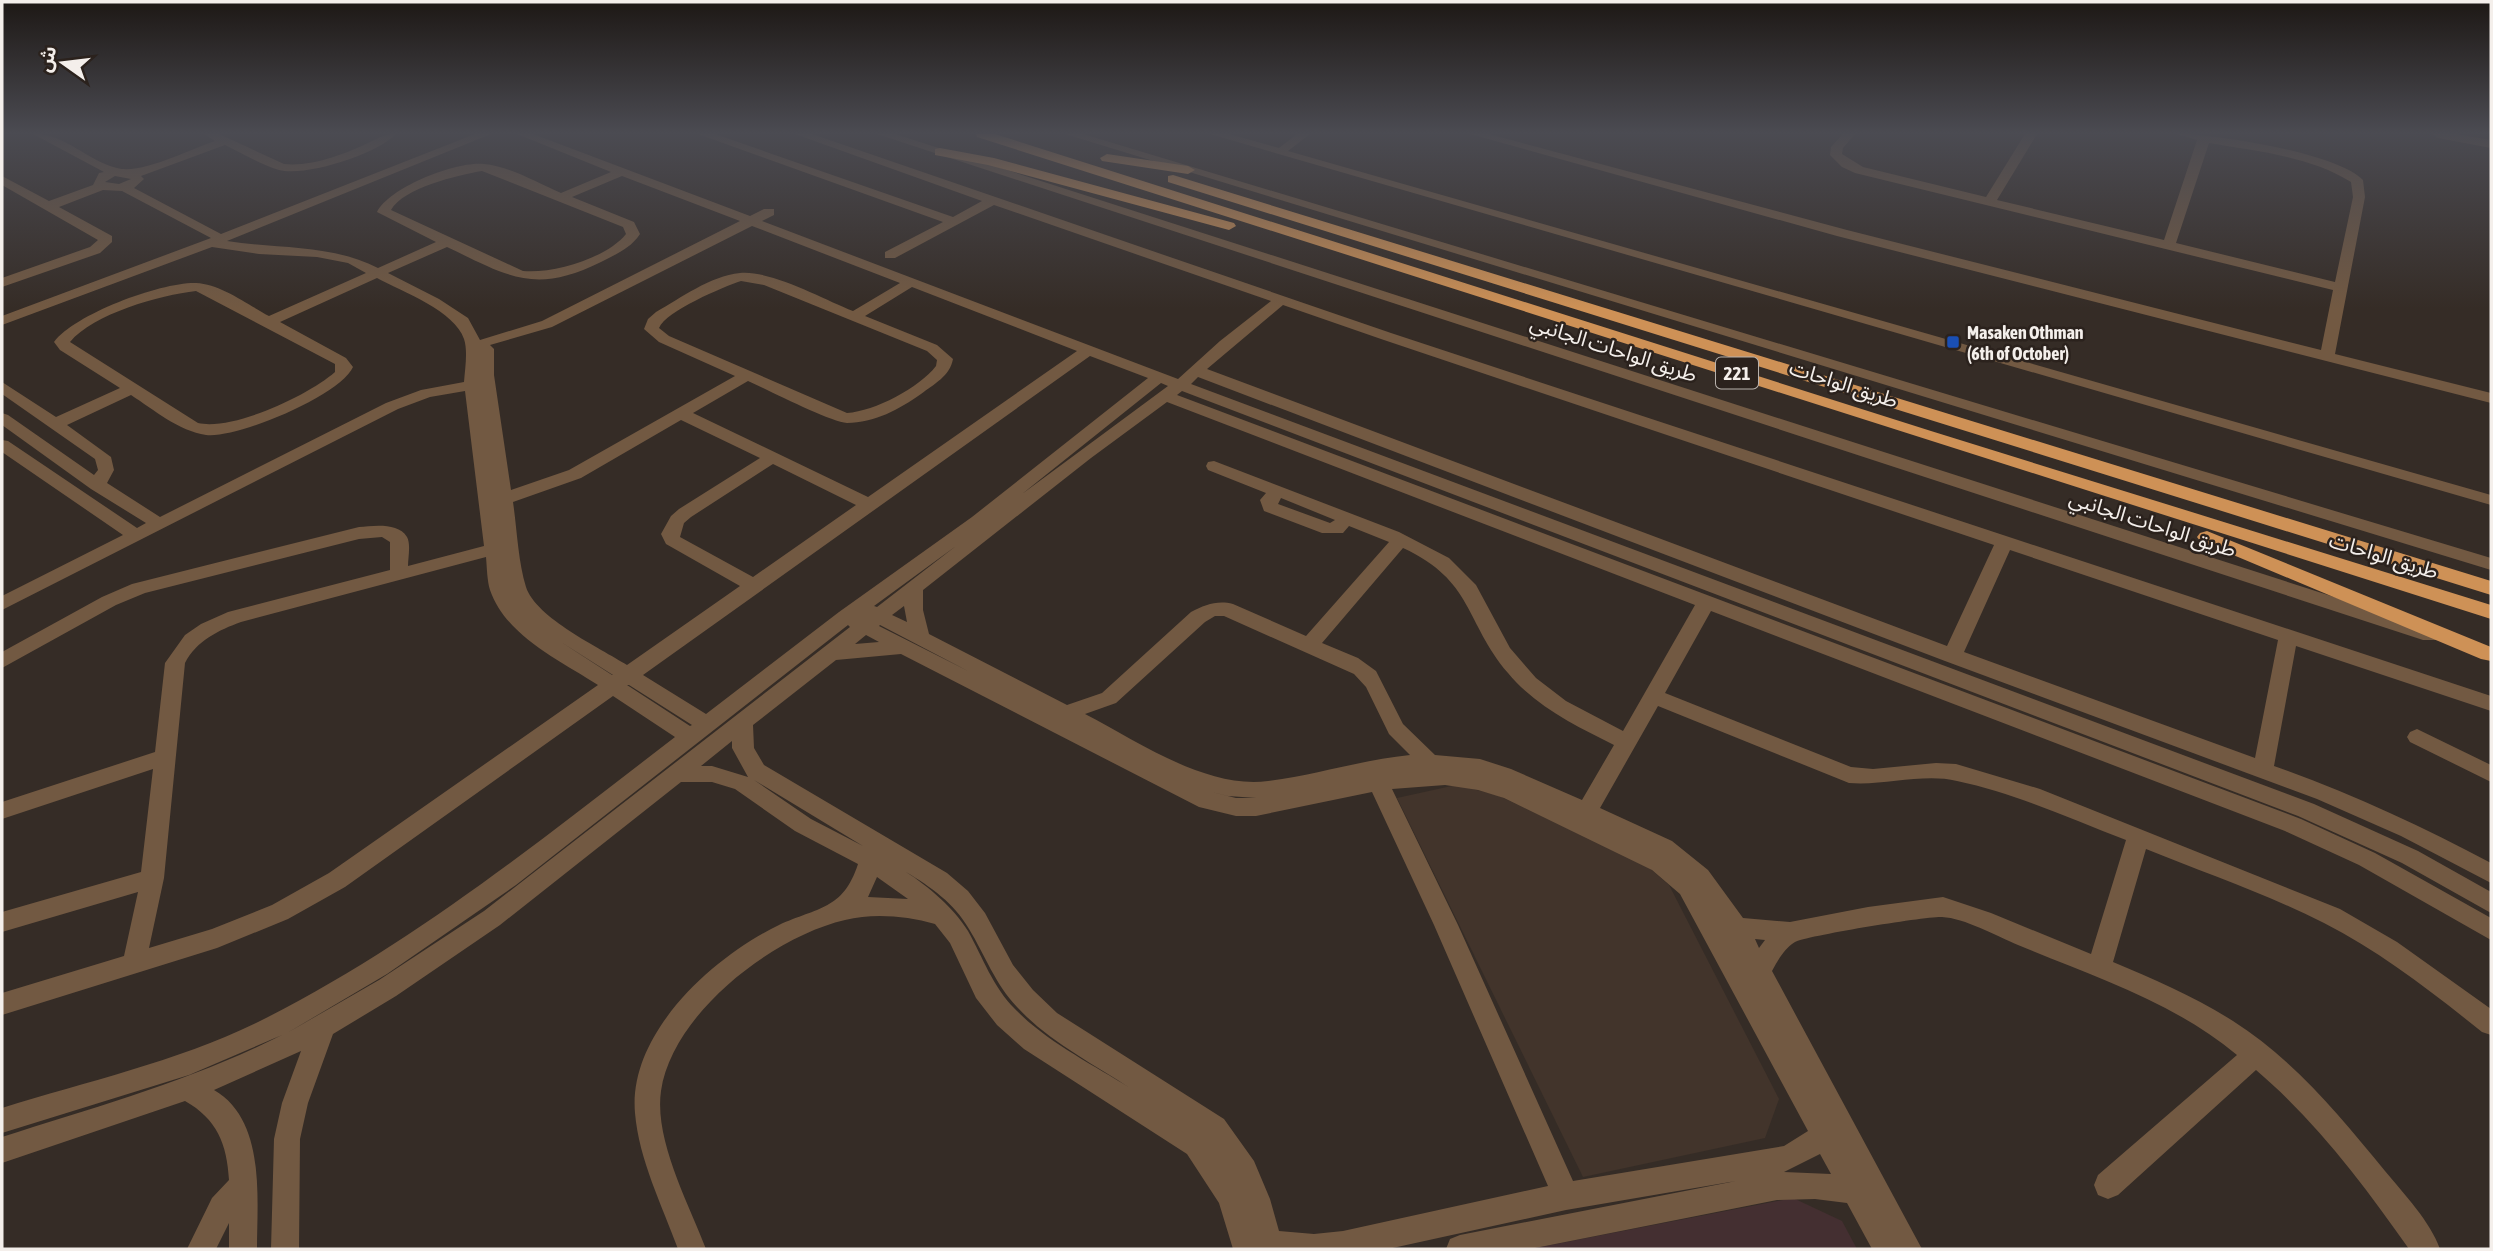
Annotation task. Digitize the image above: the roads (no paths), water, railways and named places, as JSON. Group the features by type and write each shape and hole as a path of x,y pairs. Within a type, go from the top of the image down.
{"highway":[{"path":"1106,192 1298,244 1346,249"},
{"name":"طريق الواحات","path":"1167,192 2089,488 2491,612"},
{"name":"طريق الواحات","path":"1215,192 2491,588"},
{"path":"1721,368 1735,360 1731,351"},
{"path":"2089,488 2490,655"}],"street":[{"path":"2,283 95,250 106,242 106,236 25,192"},
{"path":"49,205 76,192"},
{"path":"149,192 219,236 259,250 330,254 352,260 466,309 480,323 486,342 479,380 504,495 517,588 528,607 547,624 622,681"},
{"path":"2,314 219,236 327,192"},
{"path":"272,215 331,192"},
{"path":"402,192 385,204 384,212 387,215 511,272 540,277 571,271 622,246 631,238 632,227 550,192"},
{"path":"559,196 567,192"},
{"path":"676,192 1088,350 1168,386 1707,601 2340,824 2410,857 2491,903"},
{"path":"871,192 953,221"},
{"path":"972,192 1281,300 2491,704"},
{"name":"طريق الواحات الجانبي","path":"1064,192 2490,655"},
{"path":"1262,192 2491,564"},
{"path":"1430,192 2201,413 2491,500"},
{"path":"1432,192 1440,195"},
{"path":"1692,192 2491,398"},
{"path":"1951,192 2340,286"},
{"path":"1989,202 1995,192"},
{"path":"2169,245 2186,192"},
{"path":"2327,356 2359,192"},
{"path":"890,255 994,200"},
{"path":"486,342 547,324 769,212"},
{"path":"269,322 450,243"},
{"path":"2,321 169,254"},
{"path":"384,273 463,321 474,341 499,588 516,619 526,628 622,681 700,731"},
{"path":"751,277 850,314 932,348 945,359 944,366 938,374 883,411 858,419 829,413 656,335 651,329 653,322 720,284 751,277"},
{"path":"850,314 907,281"},
{"path":"184,287 207,289 269,322 341,361 345,367 342,374 334,381 241,426 211,431 192,427 65,347 62,342 65,336 99,317 159,293 184,287"},
{"path":"2,1120 189,1063 265,1031 330,996 483,897 700,731 862,617 978,521 1168,386 1198,371 1225,344 1281,300"},
{"path":"2,1004 217,938 307,898 337,880 1088,350"},
{"path":"1198,371 2367,810 2491,874"},
{"path":"504,495 575,474 742,374"},
{"path":"615,448 682,414 742,374"},
{"path":"2,604 153,521 387,404 479,380"},
{"path":"2,1150 230,1072 323,1027 373,999 492,918 828,654 862,617 914,588 1168,386"},
{"path":"1168,386 2019,712 2292,825 2367,859 2491,930"},
{"path":"2,387 103,457 106,470 97,485"},
{"path":"55,424 132,389"},
{"path":"2201,413 2491,491"},
{"path":"682,414 871,505"},
{"path":"2,418 153,521"},
{"path":"2,445 130,533"},
{"path":"755,586 672,540 670,534 677,520 685,513 773,457"},
{"path":"1214,466 1278,491 1269,500 1270,507 1328,529 1337,529 1346,518 1436,558 1465,583 1476,597 1502,652 1538,694 1559,708 1627,742"},
{"path":"2,661 108,601 139,588 359,533 385,531 399,539 399,573"},
{"path":"2,593 130,533"},
{"path":"1309,645 1400,540"},
{"path":"1952,656 2004,542"},
{"path":"134,964 152,878 175,663 179,655 194,638 235,617 495,549"},
{"path":"911,642 914,588"},
{"path":"1588,810 1707,601"},
{"path":"1067,713 1109,698 1198,617 1211,610 1234,611 1369,674 1395,728 1432,767 1493,784 1660,863 1688,887 1749,973 1866,1192 1908,1249"},
{"path":"862,617 1097,738 1190,778 1227,789 1267,790 1392,775 1450,761 1491,769 1588,810 1664,846 1677,856 1710,889 1736,928 1749,973"},
{"path":"2263,770 2288,637"},
{"path":"828,654 911,642 1067,713 1097,738"},
{"path":"1653,696 1849,775 1873,778 1936,771 1956,772 2032,796 2139,836 2332,916 2394,953 2491,1024"},
{"path":"1097,738 1109,698"},
{"path":"742,722 743,748 757,771 877,854 942,916 958,936 985,990 1006,1017 1033,1041 1197,1145 1215,1167 1258,1246"},
{"path":"1395,728 1392,775 1446,925 1566,1196"},
{"path":"2417,737 2491,774"},
{"path":"2,810 165,757"},
{"path":"676,774 712,774 742,783 803,825 939,880 960,898 977,920 1004,972 1024,998 1048,1021 1215,1128 1234,1151 1260,1203 1258,1246"},
{"path":"2099,967 2139,836"},
{"path":"842,911 865,881 877,854"},
{"path":"2,922 152,878"},
{"path":"692,1249 648,1127 648,1089 660,1049 688,1010 734,967 790,931 842,911 894,907 942,916"},
{"path":"1736,928 1790,932 1868,917 1943,907 1983,920 2099,967 2196,1012 2256,1054 2294,1086 2336,1132 2426,1249"},
{"path":"1749,973 1790,932"},
{"path":"285,1249 287,1139 295,1103 323,1027"},
{"path":"2108,1185 2256,1054"},
{"path":"187,1088 213,1103 231,1126 240,1154 243,1249"},
{"path":"1258,1246 1330,1247 1566,1196 1785,1159 1834,1133"},
{"path":"1460,1249 1777,1186 1815,1185 1866,1192"},
{"path":"201,1249 222,1208 241,1186"},
{"path":"1866,1192 1887,1249"}],"place":[{"name":"Masaken Othman (6th of October)","path":"1953,342"}]}
